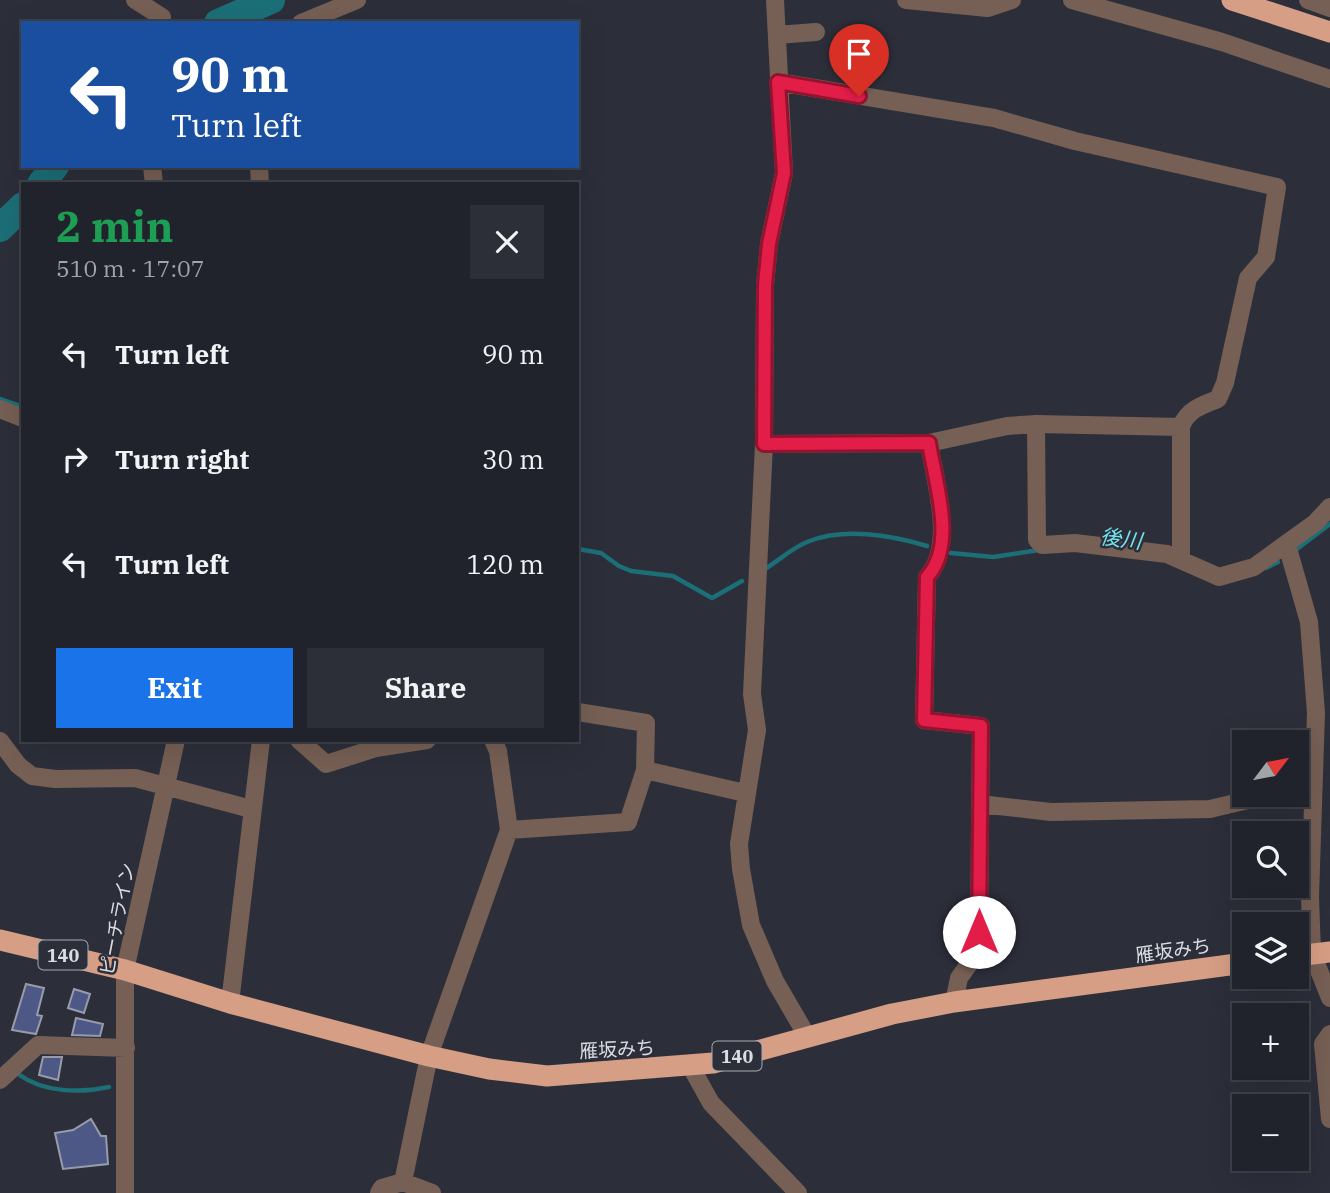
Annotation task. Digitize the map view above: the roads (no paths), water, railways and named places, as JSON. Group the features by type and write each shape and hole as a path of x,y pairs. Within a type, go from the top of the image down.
{"highway":[{"path":"1232,0 1330,33"},
{"name":"雁坂みち","path":"0,940 125,970 230,1003 429,1056 489,1069 547,1076 691,1067 892,1014 954,1002 1232,965"}],"street":[{"path":"135,0 163,13"},
{"path":"306,21 357,0"},
{"path":"775,0 784,173 769,244 765,285 764,444 752,694 757,730 738,844 751,925 775,981 807,1036"},
{"path":"906,0 988,8 1012,0"},
{"path":"1072,0 1223,42 1330,79"},
{"path":"1308,0 1330,8"},
{"path":"777,36 816,32"},
{"path":"778,82 993,118 1277,187 1266,257 1248,278 1225,383 1218,399 1200,405 1185,418 1181,427 1181,559"},
{"path":"0,409 21,417"},
{"path":"764,444 929,443 1007,426 1036,424 1181,427"},
{"path":"1036,424 1037,540 1042,544 1075,543 1143,550 1181,559 1220,577 1254,567 1315,523 1330,507"},
{"path":"929,443 942,528 936,567 927,577 924,720 981,726 979,932 972,960 959,978 954,1002"},
{"path":"1287,545 1309,622 1316,713 1309,760"},
{"path":"509,830 628,822 645,770 646,723 579,712"},
{"path":"0,741 18,765 32,776 55,779 135,778 251,810"},
{"name":"ピーチライン","path":"125,1193 125,970 176,742"},
{"path":"230,1003 261,742"},
{"path":"301,742 326,764 376,748 414,742"},
{"path":"403,1182 429,1056 509,830 498,751 494,742"},
{"path":"645,770 745,793"},
{"path":"979,804 1051,811 1210,809 1232,804"},
{"path":"1306,807 1313,954 1330,998"},
{"path":"1330,1034 1323,1044 1330,1119"},
{"path":"0,1080 38,1045 126,1048"},
{"path":"691,1067 711,1103 798,1193"},
{"path":"379,1193 382,1188 403,1182 432,1193"}],"waterway":[{"path":"223,21 271,0"},
{"path":"43,182 53,168"},
{"path":"0,228 21,208"},
{"name":"後川","path":"0,399 21,406"},
{"name":"後川","path":"1297,549 1330,524"},
{"name":"後川","path":"765,569 801,545 821,537 867,534 927,546"},
{"name":"後川","path":"579,549 601,553 631,571 673,576 712,598 742,581"},
{"name":"後川","path":"951,553 993,557 1039,550"},
{"name":"後川","path":"1266,568 1278,562"},
{"path":"18,1074 39,1085 62,1090 109,1087"}]}
